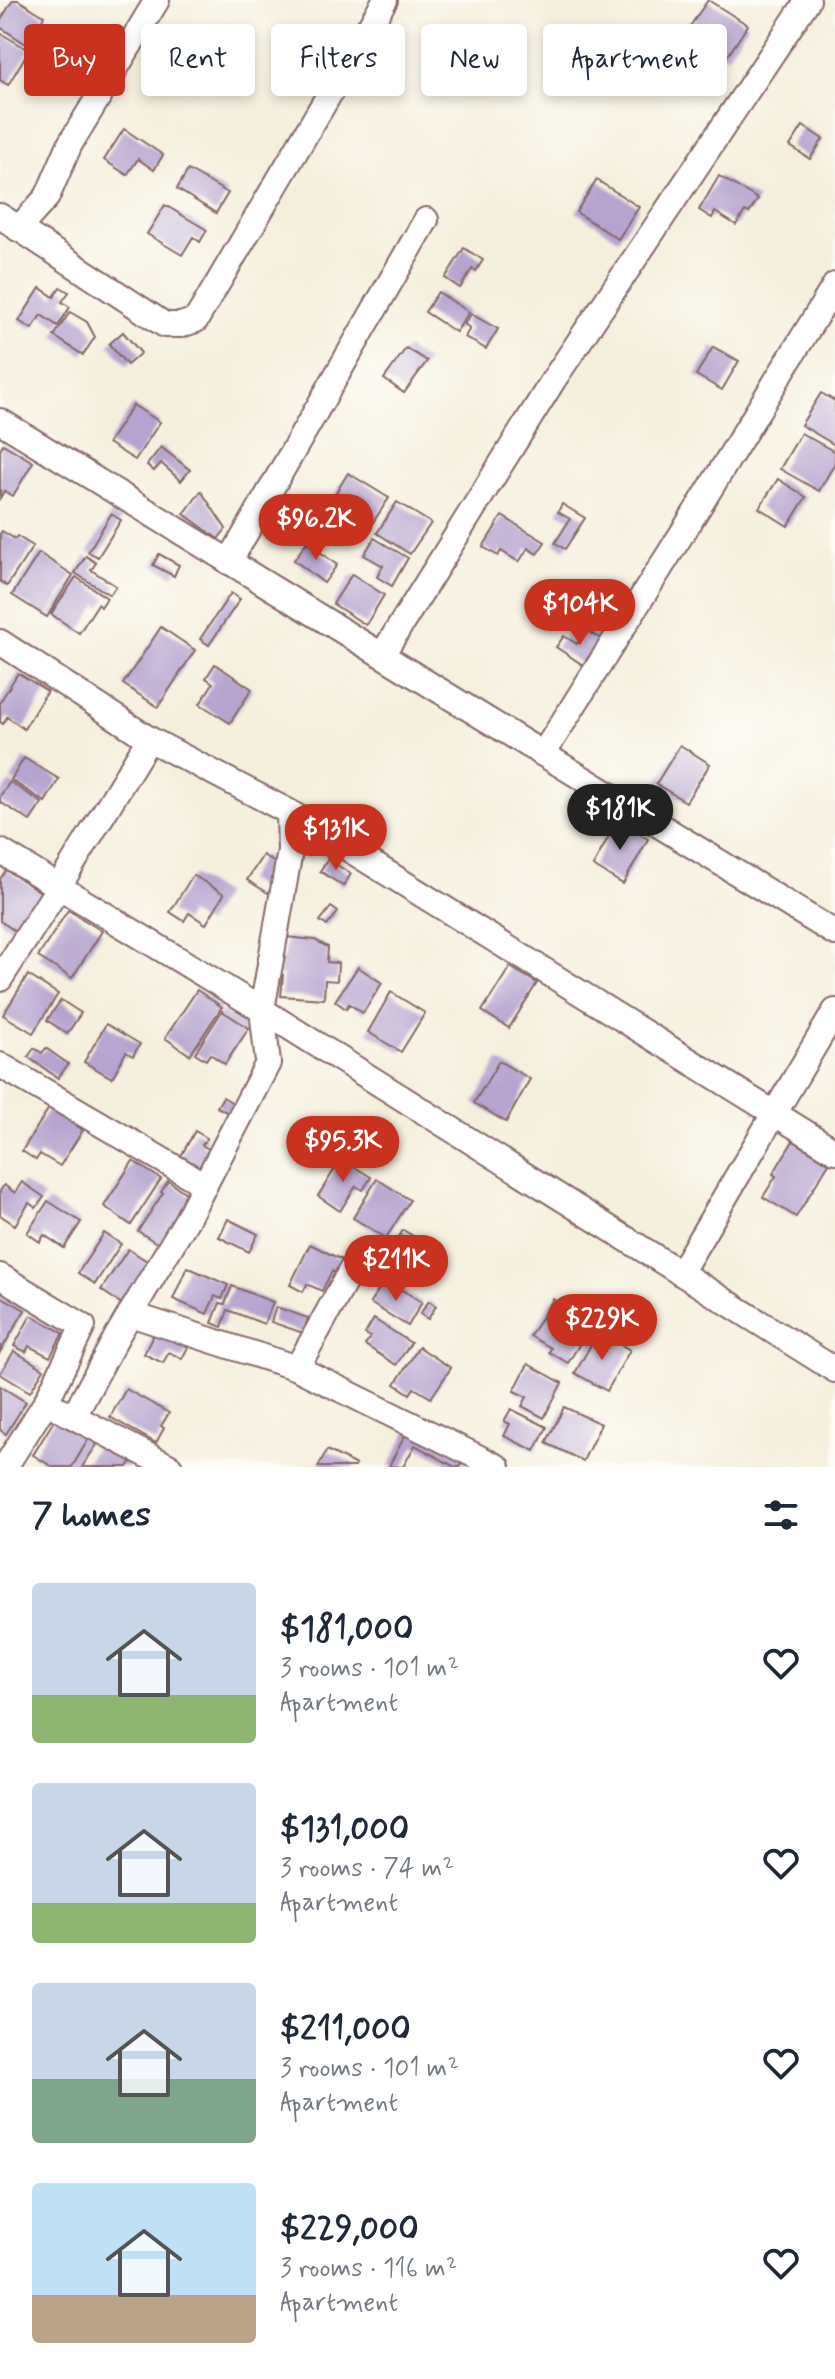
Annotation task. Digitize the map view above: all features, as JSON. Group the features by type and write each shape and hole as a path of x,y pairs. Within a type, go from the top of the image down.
{"street":[{"path":"157,0 70,144 47,197 9,222 165,325 181,325 196,320 385,0"},
{"path":"382,655 554,379 808,0"},
{"path":"229,562 426,220"},
{"path":"543,754 835,285"},
{"path":"0,421 835,933"},
{"path":"0,642 149,739 289,812 835,1151"},
{"path":"0,979 149,739"},
{"path":"74,1416 205,1185 268,1063 262,1010 290,851 289,812"},
{"path":"0,851 262,1010 835,1370"},
{"path":"680,1273 835,1011"},
{"path":"0,1065 205,1185"},
{"path":"297,1368 360,1254"},
{"path":"0,1276 83,1326 46,1402 5,1467"},
{"path":"130,1314 297,1368 498,1467"},
{"path":"46,1402 74,1416 140,1461 170,1467"}],"building":[{"path":"13,0 44,16 39,24 24,24 24,43 0,27 0,21"},
{"path":"708,0 748,25 727,57 727,24 692,24"},
{"path":"0,33 24,47 24,58 8,85 0,80"},
{"path":"803,126 823,139 810,159 790,146"},
{"path":"124,129 163,155 154,170 138,159 127,175 104,160"},
{"path":"188,170 228,193 216,213 177,189"},
{"path":"719,176 758,199 736,225 715,212 712,218 699,210"},
{"path":"597,180 639,207 618,239 576,212"},
{"path":"165,205 207,230 200,242 193,237 182,255 147,234"},
{"path":"464,248 483,260 476,271 472,269 460,288 445,278"},
{"path":"60,287 69,292 62,302 70,307 58,326 41,315 32,329 19,321 40,288 54,297"},
{"path":"438,292 469,312 456,332 425,312"},
{"path":"70,312 87,322 95,337 83,355 54,336"},
{"path":"471,314 498,329 486,349 465,337 470,328 464,324"},
{"path":"123,332 141,353 127,365 109,344"},
{"path":"713,347 739,361 722,390 696,375"},
{"path":"406,348 427,361 404,393 384,379"},
{"path":"821,393 835,401 835,445 801,425"},
{"path":"133,405 160,422 135,460 108,443"},
{"path":"801,433 835,452 835,463 819,491 780,469"},
{"path":"3,444 33,462 13,496 4,491 0,498 0,449"},
{"path":"161,447 190,470 181,481 161,463 154,471 147,465"},
{"path":"348,473 389,498 370,527 330,502"},
{"path":"778,479 806,497 788,526 759,508"},
{"path":"201,491 226,529 218,539 184,514"},
{"path":"397,502 431,523 410,554 377,533"},
{"path":"562,504 585,518 565,549 555,543 570,519 558,512"},
{"path":"111,514 121,520 98,557 88,552"},
{"path":"502,516 545,542 537,554 528,548 519,562 501,551 498,556 483,547"},
{"path":"2,531 33,546 7,586 0,581"},
{"path":"374,538 408,558 392,586 377,577 383,566 364,555"},
{"path":"307,542 337,565 324,583 294,560"},
{"path":"39,553 73,575 47,617 12,595"},
{"path":"159,554 179,565 174,576 153,565"},
{"path":"86,556 96,563 91,570 116,586 110,595 75,573"},
{"path":"352,574 384,595 366,625 333,604"},
{"path":"76,577 107,598 101,607 98,604 79,633 51,614"},
{"path":"231,593 240,599 209,645 200,639"},
{"path":"161,627 195,650 158,707 123,684"},
{"path":"586,630 601,639 583,665 556,647 564,636 577,644"},
{"path":"215,664 252,689 230,723 200,704 213,683 206,678"},
{"path":"18,673 47,691 24,729 7,717 3,724 0,722 0,702"},
{"path":"680,745 710,764 686,802 656,784"},
{"path":"24,758 59,779 45,802 11,780"},
{"path":"10,782 42,803 30,821 0,802 0,796"},
{"path":"617,821 648,839 623,884 593,866"},
{"path":"263,855 284,869 268,893 247,880"},
{"path":"328,859 351,874 343,886 320,871"},
{"path":"6,870 42,893 17,932 0,921 0,879"},
{"path":"193,875 224,894 206,924 189,913 184,921 170,912"},
{"path":"331,907 338,912 327,926 320,921"},
{"path":"68,910 102,931 72,978 38,957"},
{"path":"286,937 315,940 328,947 327,962 338,963 337,981 325,980 324,999 281,996 283,975 277,974 278,959 284,960"},
{"path":"358,967 382,983 363,1013 349,1004 346,1009 335,1001"},
{"path":"510,967 537,983 509,1028 482,1011"},
{"path":"28,975 58,994 33,1033 3,1015"},
{"path":"197,990 222,1007 190,1055 165,1038"},
{"path":"391,992 425,1013 401,1052 368,1032"},
{"path":"61,1000 81,1013 67,1034 47,1020"},
{"path":"222,1011 249,1028 225,1064 210,1054 206,1060 195,1053"},
{"path":"106,1024 140,1044 133,1056 126,1052 112,1078 84,1062"},
{"path":"34,1048 42,1053 46,1048 68,1064 58,1078 28,1057"},
{"path":"499,1061 530,1079 506,1122 474,1103"},
{"path":"223,1097 236,1105 230,1114 217,1107"},
{"path":"49,1108 83,1130 60,1166 40,1154 36,1160 22,1151"},
{"path":"195,1131 207,1138 202,1145 215,1153 205,1170 181,1156"},
{"path":"793,1141 829,1163 796,1217 763,1197"},
{"path":"341,1159 371,1177 363,1190 356,1186 340,1211 318,1196"},
{"path":"133,1161 161,1179 131,1225 104,1206"},
{"path":"377,1179 410,1200 386,1238 353,1218"},
{"path":"168,1181 195,1199 163,1247 138,1231"},
{"path":"22,1182 44,1197 36,1208 29,1203 15,1225 0,1215 0,1191 4,1185 15,1193"},
{"path":"48,1201 81,1222 64,1248 44,1235 40,1242 27,1233"},
{"path":"228,1219 258,1234 249,1252 219,1237"},
{"path":"403,1230 437,1250 431,1261 408,1248 398,1264 387,1257"},
{"path":"104,1233 121,1244 95,1284 78,1273"},
{"path":"310,1244 342,1260 335,1273 332,1271 322,1291 307,1284 303,1292 290,1285"},
{"path":"128,1249 152,1264 125,1306 101,1290"},
{"path":"187,1267 228,1285 222,1299 215,1296 207,1314 173,1299"},
{"path":"385,1280 422,1302 408,1326 370,1303"},
{"path":"232,1286 273,1302 264,1324 228,1310 222,1327 212,1323 220,1303 225,1304"},
{"path":"0,1296 25,1310 0,1352"},
{"path":"553,1299 592,1324 568,1363 530,1336"},
{"path":"429,1301 436,1306 428,1319 420,1314"},
{"path":"276,1307 308,1318 303,1333 271,1322"},
{"path":"31,1315 63,1333 50,1357 29,1346 26,1352 14,1346"},
{"path":"374,1319 411,1343 396,1365 365,1345 370,1337 365,1334"},
{"path":"157,1327 190,1343 182,1359 169,1352 163,1363 144,1354"},
{"path":"598,1332 630,1350 607,1391 575,1373"},
{"path":"419,1347 451,1368 431,1398 414,1388 410,1394 395,1384"},
{"path":"14,1351 44,1369 30,1392 0,1374"},
{"path":"528,1364 562,1383 544,1418 522,1406 527,1397 514,1391"},
{"path":"0,1386 26,1402 6,1434 0,1430"},
{"path":"126,1389 169,1413 156,1443 110,1417"},
{"path":"564,1407 601,1424 583,1461 546,1443"},
{"path":"511,1409 547,1427 535,1451 504,1436 510,1424 504,1421"},
{"path":"58,1414 92,1433 72,1467 53,1467 33,1455"},
{"path":"409,1428 465,1458 460,1467 415,1445 403,1467 389,1466"},
{"path":"100,1440 132,1461 128,1467 82,1467"},
{"path":"327,1450 356,1465 355,1467 318,1467"}]}
